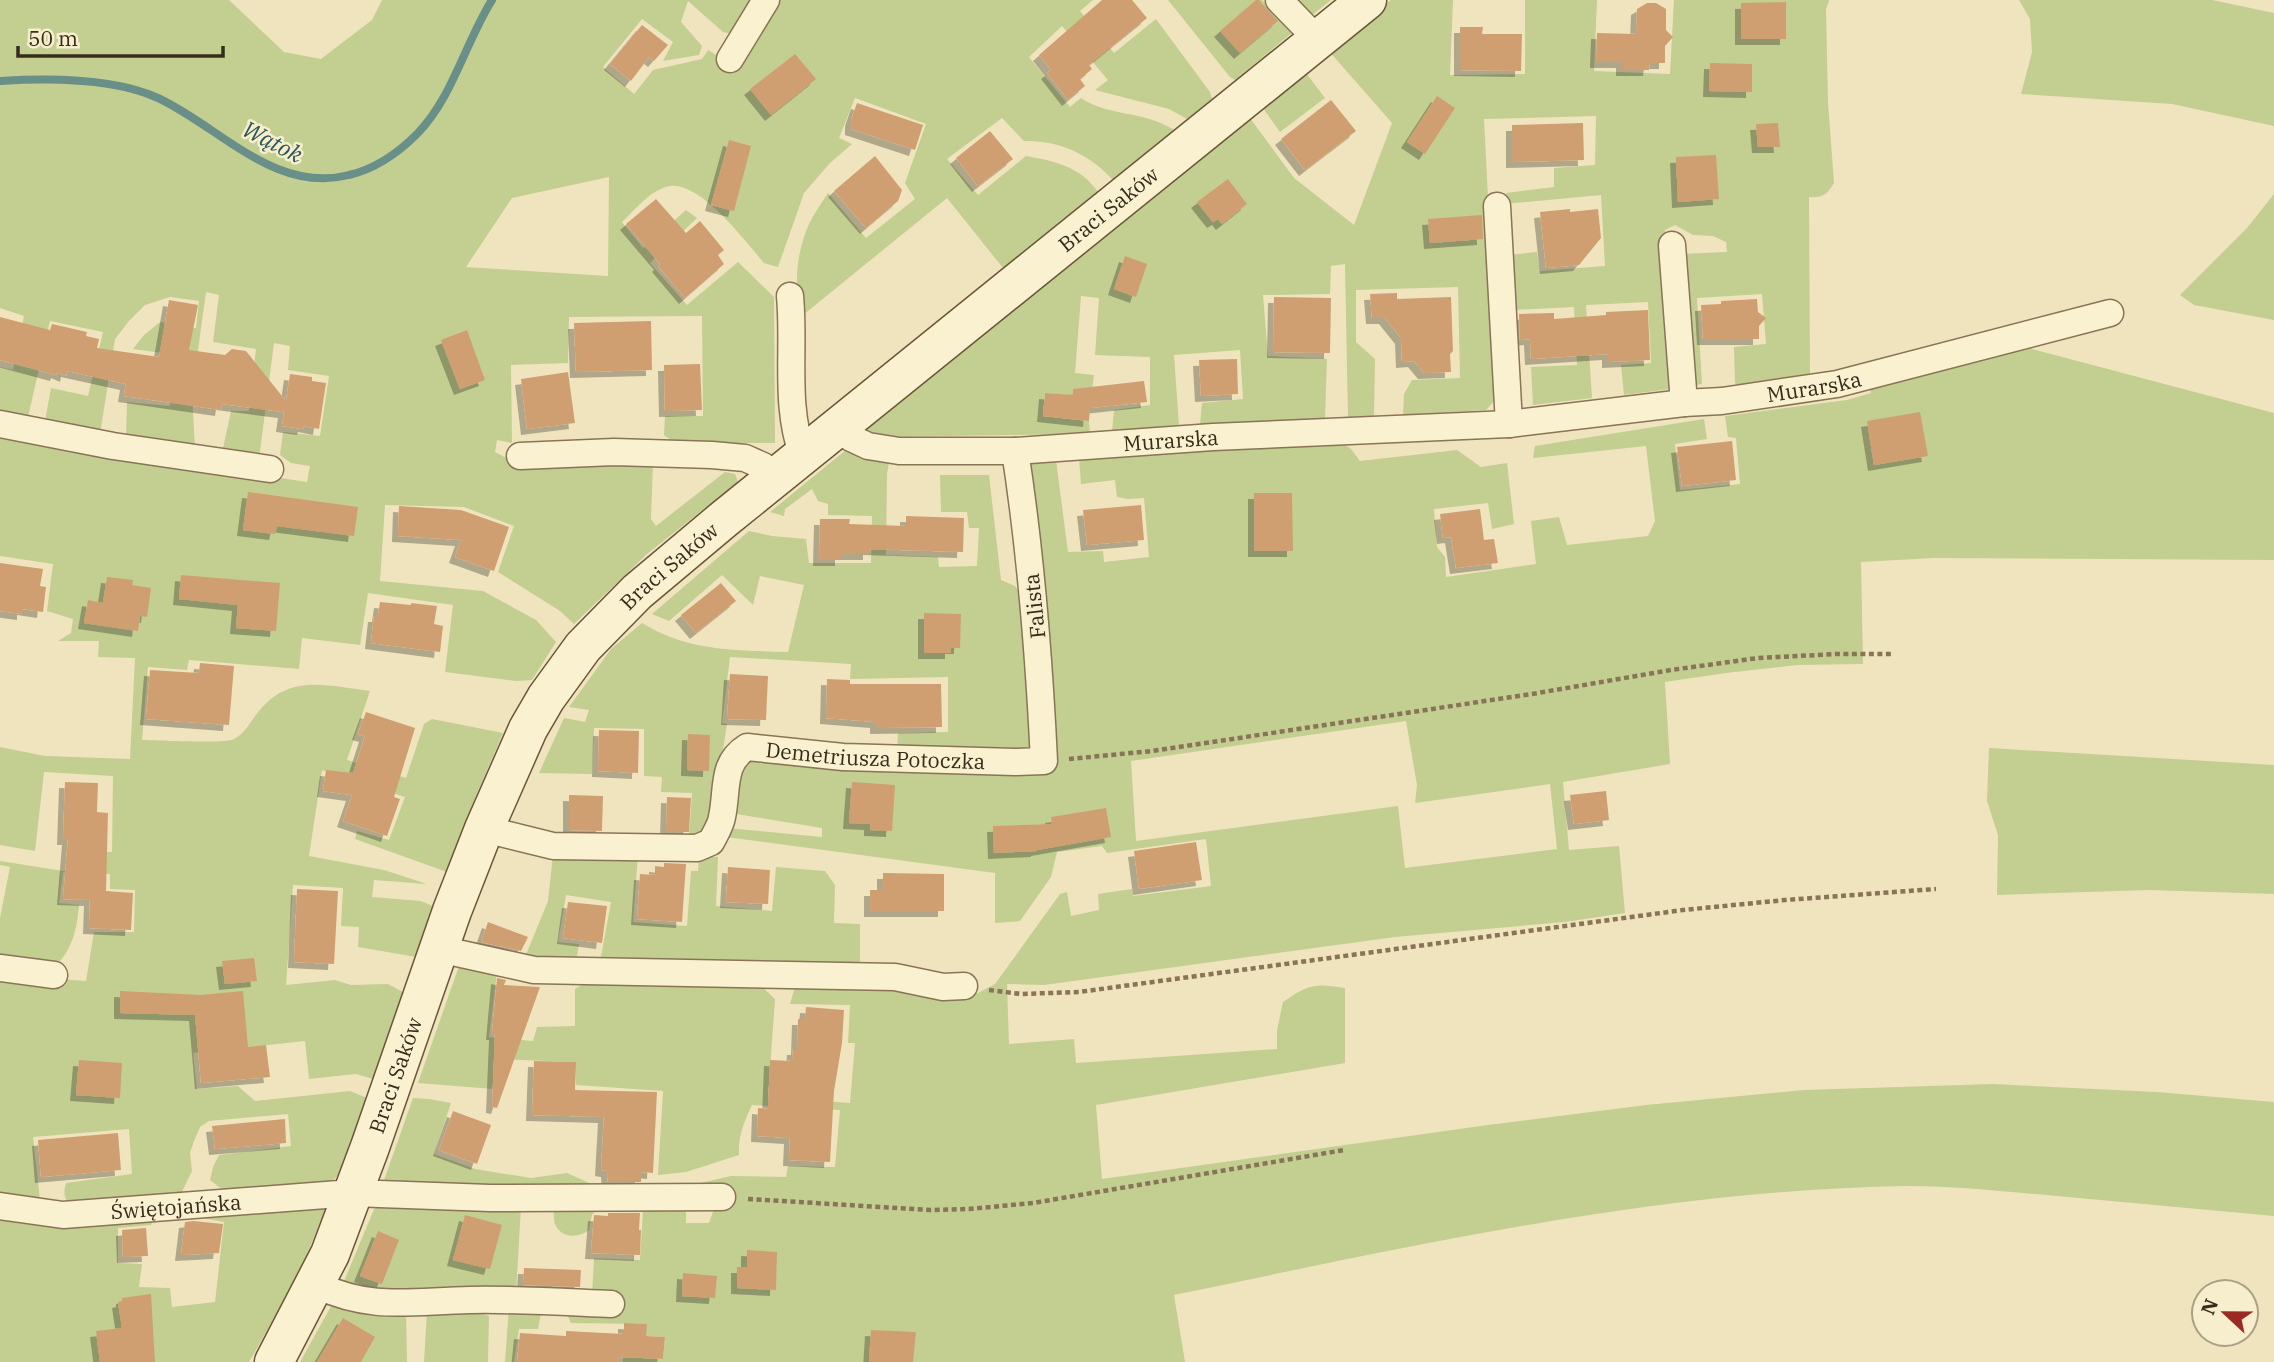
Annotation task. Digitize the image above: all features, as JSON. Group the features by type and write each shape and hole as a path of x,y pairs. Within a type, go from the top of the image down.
{"street":[{"path":"730,59 766,0"},
{"path":"1279,0 1318,40"},
{"name":"Braci Saków","path":"274,1362 330,1254 484,829 528,729 546,698 583,647 637,592 1367,0"},
{"path":"1497,206 1509,424"},
{"path":"1672,245 1684,403"},
{"path":"520,456 614,452 712,455 745,458 763,466 790,466 796,439 791,401 790,296"},
{"name":"Murarska","path":"839,428 851,438 868,446 899,451 1015,451 1203,438 1509,424 1756,397 1837,384 2110,313"},
{"path":"0,424 113,446 270,470"},
{"name":"Falista","path":"1015,451 1038,649 1044,761"},
{"name":"Demetriusza Potoczka","path":"484,829 553,846 697,848 711,842 722,820 729,768 735,754 747,747 843,757 1044,761"},
{"path":"439,949 534,970 859,976 964,986"},
{"path":"0,968 54,975"},
{"name":"Świętojańska","path":"0,1206 64,1214 352,1193 490,1198 722,1198"},
{"path":"316,1285 342,1296 376,1303 471,1300 611,1304"}],"path":[{"path":"1044,761 1152,751 1758,658 1894,654"},
{"path":"964,986 1021,994 1079,992 1683,911 1784,900 1936,890"},
{"path":"722,1198 931,1210 969,1209 1033,1203 1344,1150"}],"green space":[{"path":"0,0 229,0 284,52 321,59 372,20 382,0 757,0 733,34 723,32 688,1 681,22 702,46 699,55 663,61 673,42 642,19 603,67 634,94 653,70 702,59 708,50 736,67 772,0 1093,0 1080,11 1114,53 1156,19 1210,92 1212,99 1187,119 1169,109 1095,90 1108,80 1062,26 1029,57 1070,107 1081,98 1103,108 1150,119 1174,130 1113,180 1094,163 1073,150 1049,143 1024,141 1002,118 947,159 978,195 1026,156 1066,166 1084,177 1098,192 1003,268 947,198 803,315 797,281 799,256 810,222 828,193 866,238 915,199 905,183 926,124 855,98 839,138 852,144 830,163 804,193 778,267 764,263 722,215 695,193 682,187 670,186 656,191 644,201 622,222 643,248 686,210 697,218 650,263 687,305 738,262 774,297 775,443 675,443 664,435 665,416 703,416 702,316 569,317 568,363 511,365 512,443 497,440 495,452 514,462 653,462 651,519 656,526 725,472 735,474 738,482 647,554 574,624 560,611 498,572 514,526 464,507 385,505 380,581 483,591 536,620 556,642 532,680 516,681 445,672 453,605 368,593 360,645 302,638 299,669 189,660 187,670 148,667 142,740 204,742 234,739 271,699 284,691 310,685 370,691 347,760 406,778 424,724 432,719 503,733 447,872 355,839 357,831 389,840 405,797 322,770 309,856 384,870 427,884 374,880 372,897 421,901 435,907 416,957 358,947 359,927 341,926 343,888 293,885 286,985 335,980 351,985 388,984 403,992 373,1079 356,1074 309,1079 305,1041 193,1053 197,1089 238,1086 255,1101 350,1091 367,1098 338,1176 327,1184 233,1193 210,1180 219,1155 291,1146 288,1114 209,1121 200,1127 190,1153 192,1171 179,1198 72,1207 67,1201 64,1193 66,1183 132,1174 129,1129 33,1137 40,1200 0,1196 0,973 86,981 94,932 134,932 135,890 110,889 110,874 63,872 59,903 79,905 75,932 69,948 52,969 0,961 0,918 10,867 0,865 0,861 63,871 94,872 96,852 112,852 113,776 44,772 35,851 0,845 0,747 45,756 130,759 135,658 98,657 99,641 58,641 71,633 73,619 47,611 53,564 0,556 0,432 95,450 307,482 310,466 291,463 280,455 283,432 320,436 329,376 288,370 290,346 274,343 259,459 222,453 231,411 249,411 256,349 213,342 219,295 206,292 192,394 195,449 126,438 127,402 170,406 177,355 133,349 144,335 160,322 196,328 199,301 170,297 145,305 115,339 100,434 45,421 51,388 88,396 103,332 50,321 28,417 0,410 0,367 13,370 24,316 0,308","holes":["609,177 608,276 466,267 512,198"]},
{"path":"1168,0 1262,0 1293,26 1293,32 1235,80"},
{"path":"1292,0 1331,0 1311,16"},
{"path":"1391,0 1453,0 1450,75 1525,74 1525,0 1597,0 1594,71 1670,74 1674,0 1829,0 1826,10 1828,102 1834,183 1824,195 1809,197 1810,378 1738,386 1735,383 1734,347 1766,344 1762,294 1697,298 1702,384 1692,386 1681,254 1727,252 1726,242 1713,236 1693,235 1675,225 1665,230 1675,380 1670,389 1624,395 1621,365 1651,363 1648,302 1586,305 1592,398 1533,405 1531,367 1577,365 1574,307 1512,310 1508,255 1537,252 1540,271 1605,266 1601,195 1504,204 1506,193 1554,187 1554,168 1595,165 1596,116 1484,119 1498,397 1486,410 1403,415 1404,394 1412,380 1460,378 1458,287 1356,290 1356,342 1375,359 1374,417 1348,419 1345,264 1331,266 1330,294 1263,295 1268,356 1327,359 1325,418 1200,424 1202,403 1243,399 1240,350 1174,355 1179,426 1112,432 1114,410 1150,405 1150,357 1095,355 1099,298 1081,296 1075,373 1094,375 1091,397 1045,393 1043,416 1089,421 1090,434 864,435 858,426 1247,114 1294,178 1354,225 1392,123 1328,50"},
{"path":"2019,0 2212,0 2274,13 2274,126 2172,104 2021,94 2032,52 2030,19"},
{"path":"1303,69 1325,98 1280,132 1260,104"},
{"path":"2274,194 2274,320 2194,305 2180,295 2247,228"},
{"path":"2021,346 2274,413 2274,560 1933,558 1861,562 1863,664 1797,665 1665,682 1670,764 1563,782 1569,850 1619,846 1625,913 1565,922 1395,937 1044,985 1007,984 1009,1044 1074,1039 1076,1063 1277,1049 1277,1030 1283,1002 1312,986 1345,988 1345,1063 1096,1105 1102,1179 1646,1105 1804,1090 1993,1084 2157,1092 2274,1102 2274,1216 1926,1186 1814,1190 1722,1198 1538,1223 1174,1295 1185,1362 623,1362 623,1357 663,1359 665,1337 646,1336 646,1324 571,1323 565,1310 592,1296 594,1258 640,1260 643,1210 596,1209 589,1230 570,1236 561,1232 555,1224 554,1206 686,1200 686,1223 709,1223 716,1203 700,1189 700,1183 731,1176 786,1177 788,1166 835,1167 840,1110 752,1105 742,1129 739,1155 686,1172 658,1175 663,1091 576,1085 575,1062 494,1059 493,1089 418,1083 459,966 497,972 489,1037 533,1041 537,1027 575,1026 575,989 594,978 761,986 775,999 768,1097 850,1103 855,1043 848,1043 850,1005 790,1004 795,987 907,990 962,995 978,993 995,984 1060,894 1067,892 1071,916 1099,910 1098,894 1132,889 1133,896 1211,886 1206,839 1107,853 1102,846 1057,852 1051,877 1020,921 995,923 995,873 726,837 727,828 822,837 822,828 730,813 738,760 1046,767 1030,492 1031,461 1056,460 1068,552 1103,551 1104,562 1149,557 1144,498 1117,497 1115,480 1081,484 1079,458 1342,443 1351,449 1360,461 1457,450 1481,467 1507,463 1514,524 1492,529 1488,503 1434,509 1437,547 1445,557 1446,577 1536,564 1531,521 1559,517 1567,545 1648,536 1655,521 1646,446 1533,458 1535,446 1704,419 1707,439 1675,444 1680,490 1740,484 1736,438 1728,437 1725,416 1847,400 1871,393 1869,386","holes":["1406,721 1417,785 1415,803 1550,784 1557,849 1405,868 1398,806 1136,841 1131,761"]},
{"path":"852,445 889,462 886,555 938,557 939,567 977,566 979,528 969,528 967,512 941,512 940,475 989,475 1001,580 1015,586 1027,603 1039,757 897,754 898,733 948,732 948,677 850,679 851,664 730,657 722,723 727,724 712,821 693,840 689,837 692,793 661,792 662,777 644,776 644,729 594,728 592,774 539,773 564,718 585,722 589,710 569,707 611,649 642,623 677,639 713,648 788,652 804,585 760,576 753,605 722,575 669,621 652,614 749,531 806,539 809,563 871,563 872,516 828,515 828,504 818,501 812,489 785,509 784,516 770,512"},
{"path":"1989,748 2274,765 2274,894 2149,890 1997,895 1998,835 1987,801"},
{"path":"553,855 638,855 633,922 687,926 691,871 698,871 699,856 718,857 716,906 772,911 776,867 825,871 835,885 834,923 860,924 860,963 600,962 611,902 566,895 558,942 579,944 576,962 523,962 548,901"},
{"path":"413,1098 451,1103 434,1154 475,1169 531,1178 567,1173 609,1192 382,1186"},
{"path":"326,1207 301,1267 249,1362 0,1362 0,1218 154,1218 151,1225 118,1228 118,1263 142,1264 139,1287 170,1288 172,1307 215,1302 224,1222 175,1213"},
{"path":"375,1207 521,1207 516,1293 378,1296 342,1286"},
{"path":"334,1301 364,1313 406,1312 407,1362 300,1362"},
{"path":"509,1307 542,1308 538,1329 519,1329 514,1362 505,1362"},
{"path":"470,1308 489,1316 488,1362 424,1362 427,1311"}],"building":[{"path":"1102,0 1132,0 1147,18 1089,65 1092,69 1080,79 1085,86 1068,100 1047,73 1051,70 1039,55"},
{"path":"1256,0 1278,21 1240,53 1220,31"},
{"path":"1786,2 1786,39 1741,39 1741,3"},
{"path":"1647,3 1656,3 1666,9 1666,30 1673,37 1665,46 1665,63 1650,63 1649,70 1622,70 1622,62 1596,62 1597,33 1636,34 1637,9"},
{"path":"642,25 668,45 654,61 649,57 631,81 610,64"},
{"path":"1460,27 1483,27 1482,34 1522,34 1521,71 1460,70"},
{"path":"795,54 816,79 771,115 750,89"},
{"path":"1710,63 1752,64 1752,92 1709,91"},
{"path":"1437,96 1455,108 1425,154 1407,142"},
{"path":"1331,100 1356,131 1305,170 1281,139"},
{"path":"857,103 923,125 915,150 851,129"},
{"path":"1583,123 1584,160 1512,162 1512,125"},
{"path":"1778,123 1780,147 1758,147 1756,124"},
{"path":"990,131 1013,159 978,186 956,158"},
{"path":"729,140 751,146 734,211 711,205"},
{"path":"1716,155 1719,199 1678,202 1676,157"},
{"path":"875,156 902,190 898,201 866,228 834,191"},
{"path":"1228,179 1247,204 1222,224 1218,219 1213,222 1197,202"},
{"path":"656,199 686,233 700,221 724,250 718,255 724,264 685,298 626,224"},
{"path":"1570,209 1570,212 1598,209 1601,238 1579,265 1546,268 1540,212"},
{"path":"1482,215 1483,239 1430,243 1428,219"},
{"path":"1125,256 1147,264 1136,297 1114,289"},
{"path":"1397,293 1397,299 1451,297 1451,372 1424,373 1414,361 1402,362 1401,338 1385,318 1372,318 1370,294"},
{"path":"1274,297 1331,298 1330,353 1273,352"},
{"path":"1757,299 1758,312 1766,318 1759,326 1759,339 1703,339 1701,305"},
{"path":"169,300 198,305 189,350 225,355 232,349 246,351 286,401 290,374 312,377 312,381 326,383 319,429 282,426 284,412 222,404 221,410 124,396 126,384 67,371 66,376 57,372 56,375 0,360 0,317 50,330 52,324 87,332 86,336 99,339 97,348 159,357"},
{"path":"1648,310 1650,360 1608,362 1608,354 1531,359 1530,339 1520,340 1519,314 1554,313 1554,319"},
{"path":"651,321 652,370 576,372 574,323"},
{"path":"467,330 485,380 460,389 441,340"},
{"path":"1237,359 1238,394 1201,396 1199,360"},
{"path":"700,364 702,410 665,411 664,365"},
{"path":"568,372 575,423 527,429 521,379"},
{"path":"1144,381 1147,402 1090,408 1089,421 1043,416 1045,393 1073,395 1073,389"},
{"path":"1920,412 1928,456 1874,465 1867,421"},
{"path":"1732,441 1736,480 1682,486 1677,447"},
{"path":"248,492 358,507 354,536 277,526 275,534 243,530"},
{"path":"1254,493 1292,493 1293,551 1254,551"},
{"path":"1141,505 1144,540 1087,545 1083,510"},
{"path":"399,506 461,510 509,527 494,571 455,557 461,540 398,536"},
{"path":"1480,509 1484,540 1494,539 1498,563 1456,568 1451,537 1443,538 1440,514"},
{"path":"906,516 964,518 963,552 869,549 869,554 841,554 841,560 819,560 820,519 850,519 849,524 906,526"},
{"path":"0,563 43,569 40,586 46,587 43,612 23,609 23,614 0,611"},
{"path":"181,575 280,583 276,631 236,628 238,605 179,599"},
{"path":"107,577 133,580 132,585 151,588 147,617 140,616 138,631 84,623 88,600 103,603"},
{"path":"721,583 736,601 696,633 681,615"},
{"path":"380,602 437,606 434,624 443,626 440,652 371,643 374,616 378,616"},
{"path":"924,613 961,614 960,648 951,648 951,653 924,653"},
{"path":"200,663 234,666 229,725 146,719 150,670 199,673"},
{"path":"730,674 768,676 766,720 727,719"},
{"path":"827,679 850,680 850,684 941,684 942,727 876,728 876,722 826,718"},
{"path":"366,712 415,728 394,797 400,799 387,836 343,821 352,795 323,791 326,770 353,773 365,736 358,734"},
{"path":"599,730 639,731 638,773 598,771"},
{"path":"688,734 710,735 709,771 687,770"},
{"path":"65,782 98,783 97,812 108,813 106,891 133,893 131,930 89,928 90,900 63,899 68,839 63,839"},
{"path":"852,782 895,785 892,831 870,830 870,824 849,823"},
{"path":"1606,791 1609,820 1574,824 1570,795"},
{"path":"569,795 603,796 602,831 569,830"},
{"path":"667,797 691,798 689,832 666,832"},
{"path":"1106,808 1111,837 1037,851 994,853 993,826 1052,824 1051,817"},
{"path":"1196,842 1202,880 1139,889 1134,851"},
{"path":"664,863 686,864 682,922 637,919 640,874 655,875 655,866 664,867"},
{"path":"728,867 770,870 768,904 726,902"},
{"path":"883,873 944,874 944,911 870,911 870,890 883,890"},
{"path":"297,889 338,891 334,964 294,962"},
{"path":"568,902 607,906 602,943 563,938"},
{"path":"488,922 528,937 521,951 481,942"},
{"path":"254,958 257,981 225,984 222,961"},
{"path":"497,978 506,980 504,985 540,987 497,1108 492,1107 495,1034 492,1034"},
{"path":"120,991 201,995 243,991 248,1047 266,1045 270,1077 201,1083 195,1015 120,1013"},
{"path":"806,1007 844,1010 834,1091 830,1162 789,1160 790,1138 757,1136 758,1108 768,1109 770,1060 792,1061 793,1049 797,1049 798,1019 805,1019"},
{"path":"79,1060 122,1063 120,1098 76,1095"},
{"path":"534,1061 576,1062 575,1090 657,1092 653,1173 641,1172 641,1182 608,1182 607,1171 601,1170 604,1117 532,1115"},
{"path":"453,1111 491,1125 477,1164 439,1150"},
{"path":"285,1119 286,1143 215,1149 212,1126"},
{"path":"118,1133 121,1170 41,1177 38,1140"},
{"path":"608,1213 640,1213 640,1255 591,1253 594,1215 608,1216"},
{"path":"465,1215 502,1225 490,1269 453,1260"},
{"path":"185,1222 223,1224 219,1253 181,1255"},
{"path":"146,1228 148,1256 123,1257 122,1230"},
{"path":"378,1231 399,1240 382,1284 360,1276"},
{"path":"747,1250 777,1252 776,1290 737,1288 737,1267 747,1267"},
{"path":"524,1268 581,1270 580,1287 523,1285"},
{"path":"683,1273 717,1276 715,1298 682,1296"},
{"path":"151,1294 155,1362 100,1362 96,1331 122,1328 118,1302 122,1301 122,1298"},
{"path":"343,1318 375,1337 361,1362 317,1362"},
{"path":"624,1323 647,1324 646,1336 665,1337 663,1359 620,1357 620,1362 517,1362 520,1333 566,1336 566,1331 624,1334"},
{"path":"871,1330 916,1332 913,1362 869,1362"}],"waterway":[{"name":"Wątok","path":"0,81 80,81 141,91 181,110 272,167 297,175 322,178 349,175 368,169 394,154 417,134 440,104 492,0"}]}
